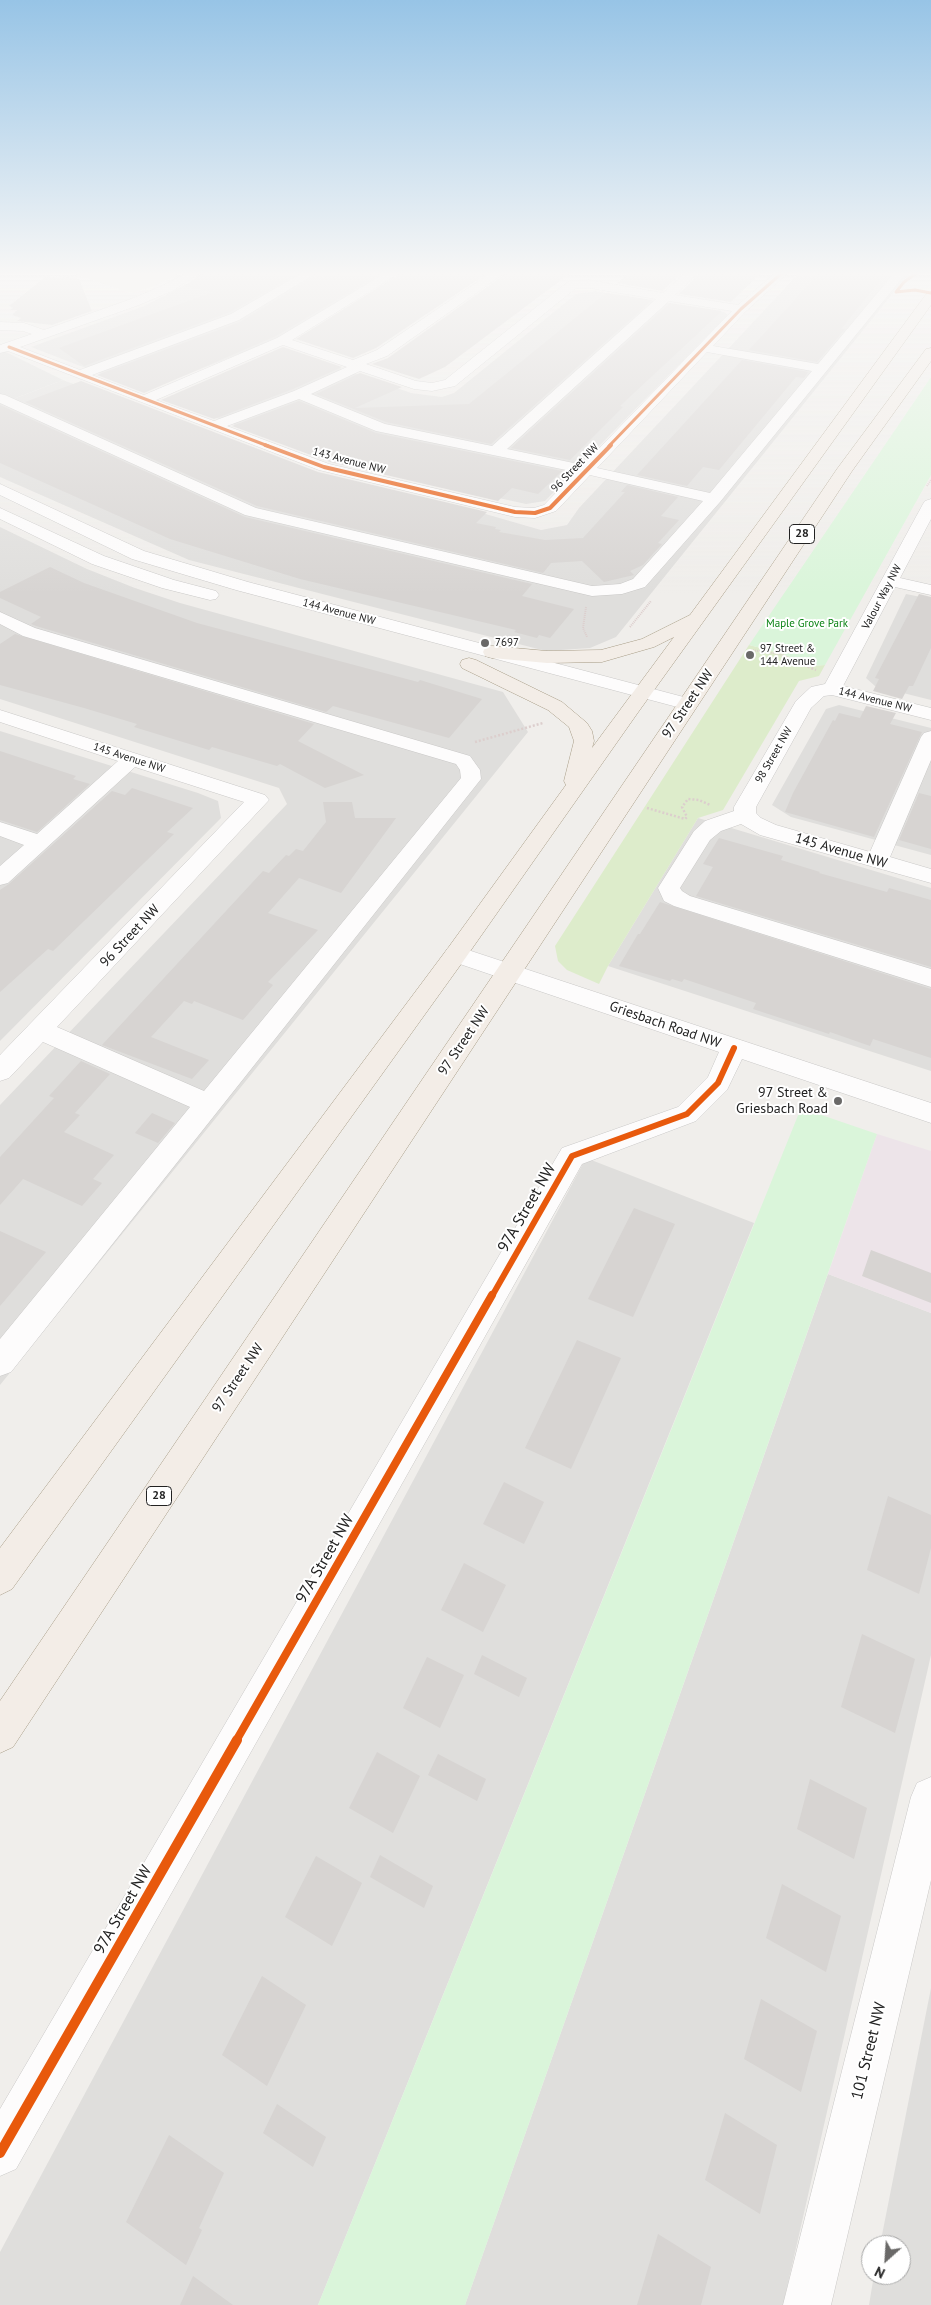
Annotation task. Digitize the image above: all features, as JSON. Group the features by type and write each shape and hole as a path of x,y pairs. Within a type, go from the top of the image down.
{"main road":[{"path":"0,1577 456,954 570,797 637,700 870,380"},
{"name":"97 Street NW","path":"0,1734 845,469 911,380"},
{"path":"492,652 547,657 602,656 648,643 698,617"},
{"path":"460,662 565,713 577,723 582,731 584,740 570,797"}],"street":[{"name":"143 Avenue NW","path":"92,380 324,467 515,512 535,513 550,508"},
{"path":"144,400 192,380"},
{"path":"214,426 299,394 328,380"},
{"path":"397,380 414,385 432,387 450,383 454,380"},
{"path":"495,452 574,380"},
{"name":"96 Street NW","path":"550,508 673,380"},
{"path":"0,398 251,512 592,592 622,589 638,583 714,499 812,380"},
{"path":"299,394 381,428 586,470 714,499"},
{"name":"144 Avenue NW","path":"0,489 138,555 242,586 492,652 637,700"},
{"name":"Valour Way NW","path":"830,686 890,581 923,535 931,504"},
{"path":"0,513 98,560 168,584 225,599"},
{"path":"890,581 931,590"},
{"path":"0,617 29,632 444,753 463,760 470,770 471,779 0,1362"},
{"name":"144 Avenue NW","path":"460,662 637,700 683,712"},
{"name":"144 Avenue NW","path":"830,686 931,714"},
{"name":"98 Street NW","path":"749,819 745,807 803,705 830,686"},
{"name":"145 Avenue NW","path":"0,716 258,800"},
{"path":"877,861 931,737"},
{"path":"0,878 132,759"},
{"path":"910,784 931,789"},
{"name":"96 Street NW","path":"0,1071 258,800"},
{"path":"749,819 713,826 702,836 669,888 672,896 682,902 931,978"},
{"name":"145 Avenue NW","path":"749,819 768,830 931,876"},
{"path":"0,829 40,843"},
{"name":"Griesbach Road NW","path":"456,954 931,1113"},
{"path":"40,1030 209,1104"},
{"name":"97A Street NW","path":"0,2153 572,1156 687,1114 718,1083 734,1048"},
{"name":"101 Street NW","path":"807,2305 931,1797"}],"path":[{"path":"749,650 780,654 830,686"},
{"path":"444,753 450,748 547,721 565,713"},
{"path":"647,808 685,819"}],"shaded area":[{"path":"0,380 63,380 0,404"},
{"path":"63,380 314,474 482,513 541,530 567,525 579,508 699,380 823,380 616,637 590,648 546,651 189,560 0,477 0,404"},
{"path":"115,380 174,380 145,391"},
{"path":"217,380 373,380 411,393 442,397 454,393 471,380 664,380 545,501 526,504 331,461 168,400"},
{"path":"0,527 87,569 180,603 503,692 528,732 0,1385 0,1105 287,804 279,788 0,699"},
{"path":"906,594 931,599 931,700 875,686 866,678"},
{"path":"839,705 931,728 931,855 791,817 772,805 826,709"},
{"path":"0,731 198,793 218,801 221,818 0,1041"},
{"path":"698,818 931,888 931,1071 608,966"},
{"path":"877,1134 931,1151 931,1313 828,1274"},
{"path":"586,1158 754,1223 318,2305 0,2305 0,2252"},
{"path":"828,1274 931,1313 931,1655 783,2305 465,2305"},
{"path":"931,1988 931,2305 869,2305 872,2285 911,2285 911,2235 882,2235"}],"green space":[{"name":"Maple Grove Park","path":"931,380 931,475 825,665 811,666 781,653 749,645"},
{"path":"749,645 781,653 810,666 825,665 819,676 799,681 723,810 698,818 599,984 567,970 558,961 555,946"},
{"path":"801,1108 877,1134 465,2305 318,2305"}],"building":[{"path":"109,380 175,380 144,393"},
{"path":"208,380 314,380 214,419 161,400"},
{"path":"346,380 380,380 402,387 355,408 469,404 499,380 563,380 491,444 386,422 316,394"},
{"path":"586,380 648,380 620,406 623,407 570,460 511,448"},
{"path":"724,380 794,380 719,470 703,467 687,486 637,475"},
{"path":"81,381 318,472 487,512 476,523 496,527 495,529 501,530 499,532 545,540 583,538 625,492 621,492 627,485 678,497 661,516 679,520 658,543 662,544 643,565 630,571 634,575 604,582 582,561 551,563 543,573 257,506 25,402"},
{"path":"299,401 376,433 562,471 538,494 512,488 498,501 330,462 232,426"},
{"path":"0,405 245,517 532,584 522,596 574,609 550,638 539,635 537,638 514,632 516,630 300,579 170,539 0,463"},
{"path":"50,567 84,583 197,623 418,682 420,680 482,699 449,738 333,706 326,712 36,626 31,624 41,617 0,598 0,592"},
{"path":"919,594 931,597 931,648 913,686 909,686 902,699 873,691 879,679 875,678"},
{"path":"15,634 314,724 298,741 364,775 325,788 280,764 277,766 212,747 209,750 134,727 137,724 0,685 0,644"},
{"path":"866,706 896,713 890,724 922,732 874,837 785,812 793,793 833,720 835,721 839,713 860,718"},
{"path":"0,751 76,776 73,779 90,784 37,832 0,820"},
{"path":"132,788 193,808 167,832 174,834 53,951 48,949 0,992 0,890 112,791 125,795"},
{"path":"919,793 931,796 931,849 899,840"},
{"path":"323,802 352,802 355,818 396,818 341,893 299,878 268,913 318,930 268,982 273,985 243,1020 194,1001 192,1004 184,1001 151,1037 209,1060 192,1079 102,1045 263,871 269,873 286,855 289,856 296,849 303,851 326,822"},
{"path":"719,838 783,856 781,860 819,873 887,892 889,888 931,900 931,967 696,896 713,867 703,864"},
{"path":"660,902 931,989 931,1058 873,1039 870,1046 830,1032 829,1034 753,1009 756,1003 684,979 682,982 672,979 670,981 619,966"},
{"path":"81,1061 110,1074 75,1113 80,1115 64,1132 114,1155 93,1179 102,1183 82,1206 23,1179 0,1205 0,1157 54,1098 49,1096"},
{"path":"152,1113 175,1123 158,1143 135,1133"},
{"path":"634,1208 675,1224 633,1317 588,1299"},
{"path":"0,1231 46,1252 0,1306"},
{"path":"871,1250 931,1273 931,1303 862,1276"},
{"path":"577,1340 621,1358 571,1469 525,1448"},
{"path":"504,1482 544,1502 524,1544 483,1524"},
{"path":"888,1496 931,1515 931,1548 919,1594 867,1570"},
{"path":"464,1563 506,1585 483,1632 441,1610"},
{"path":"862,1634 915,1659 895,1733 841,1707"},
{"path":"482,1655 527,1678 519,1697 474,1674"},
{"path":"427,1657 464,1675 440,1728 403,1708"},
{"path":"377,1752 420,1776 393,1833 349,1808"},
{"path":"438,1754 486,1779 477,1801 428,1775"},
{"path":"810,1779 867,1808 854,1859 797,1829"},
{"path":"380,1855 433,1886 424,1908 370,1877"},
{"path":"316,1856 362,1883 332,1946 285,1917"},
{"path":"782,1884 841,1916 826,1972 766,1938"},
{"path":"262,1976 306,2005 267,2086 222,2055"},
{"path":"761,1999 817,2031 801,2092 744,2059"},
{"path":"277,2104 326,2137 313,2167 263,2133"},
{"path":"725,2113 777,2145 760,2214 705,2180"},
{"path":"169,2135 224,2173 199,2228 202,2230 186,2265 126,2222"},
{"path":"658,2234 711,2267 701,2305 637,2305"},
{"path":"193,2276 233,2305 180,2305"}],"cycle path":[{"path":"92,380 324,467 515,512 535,513 550,508 673,380"},
{"path":"0,2153 572,1156 687,1114 718,1083 734,1048"}],"place":[{"name":"7697","path":"485,643"},
{"name":"97 Street & 144 Avenue","path":"750,655"},
{"name":"97 Street & Griesbach Road","path":"838,1101"}]}
